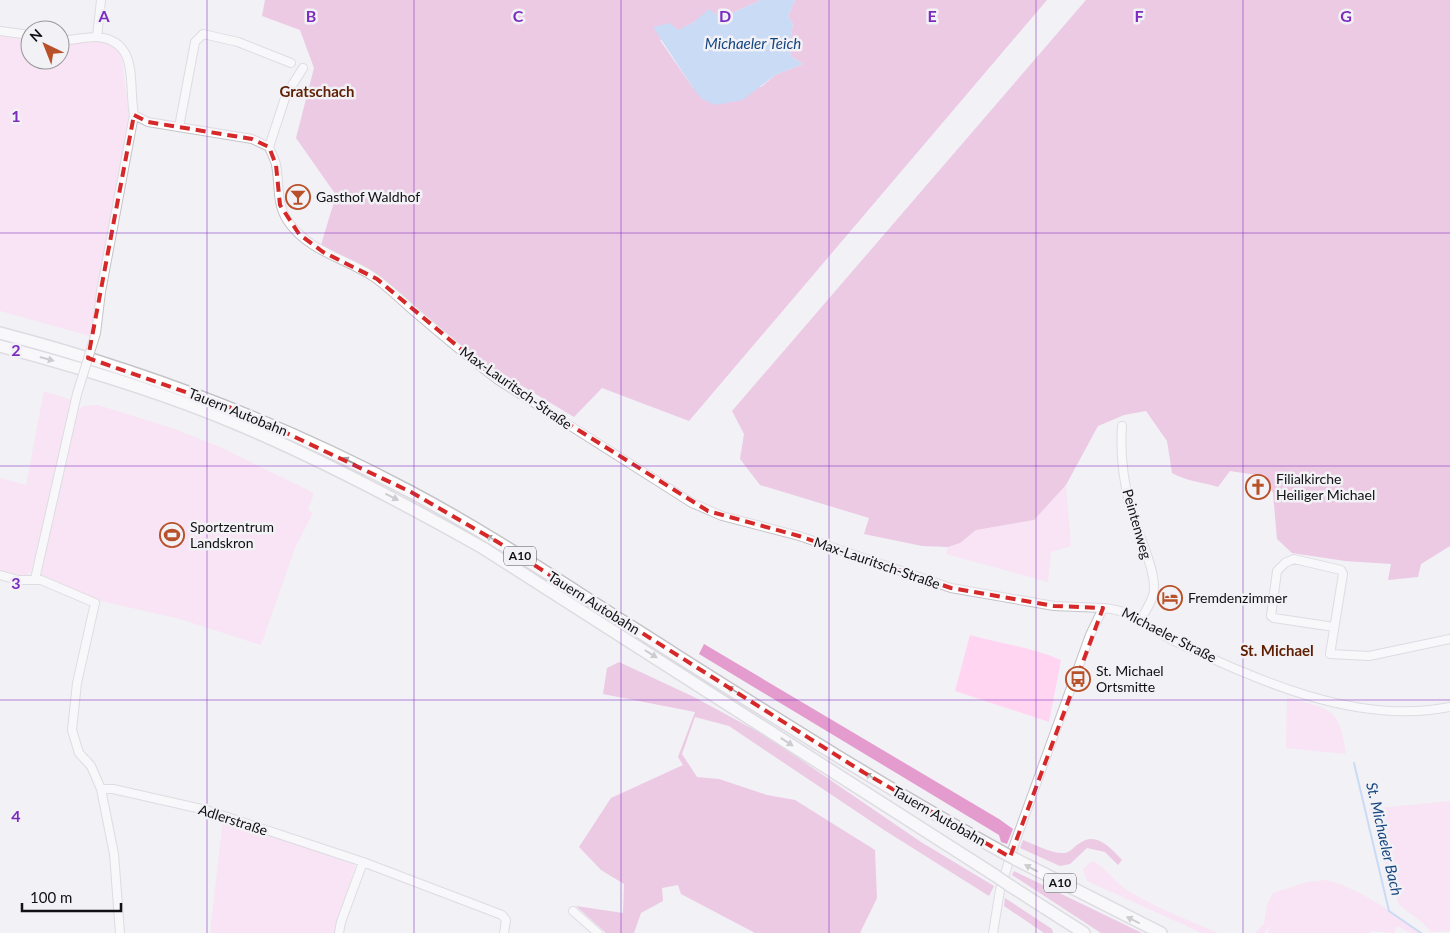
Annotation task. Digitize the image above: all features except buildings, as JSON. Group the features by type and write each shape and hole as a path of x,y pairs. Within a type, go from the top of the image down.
{"highway":[{"name":"Tauern Autobahn","path":"0,333 66,350 240,411 321,447 411,492 496,541 863,772 1015,859 1161,933"},
{"name":"Tauern Autobahn","path":"0,346 59,362 161,395 242,426 404,503 483,548 1084,933"}],"street":[{"path":"97,37 101,0"},
{"path":"0,31 20,34"},
{"path":"180,127 195,42 203,34 238,42 291,63"},
{"path":"35,579 77,394 96,333 101,292 134,115 127,53 118,42 97,37 70,39"},
{"path":"134,115 148,122 252,139 269,147 286,95 303,68"},
{"name":"Max-Lauritsch-Straße","path":"269,147 276,165 280,205 287,220 299,234 323,252 353,264 377,279 498,380 672,492 722,516 799,536 951,588 1054,606 1103,608"},
{"name":"Peintenweg","path":"1122,426 1121,454 1129,505 1146,550 1154,584 1154,594 1141,619"},
{"path":"1334,627 1272,616 1277,572 1281,566 1294,559 1341,570 1343,574 1330,654 1369,656 1450,639"},
{"path":"0,575 18,580 35,579 95,603 75,697 73,738 79,754 91,766 101,789 118,877 120,933"},
{"name":"Michaeler Straße","path":"993,933 1000,890 1013,848 1090,635 1103,608 1118,609 1141,619 1166,637 1261,679 1337,703 1388,712 1426,712 1450,707"},
{"name":"Adlerstraße","path":"101,789 113,789 193,807 363,862 502,915 506,920 504,933"},
{"path":"339,933 341,922 363,862"},
{"path":"573,911 598,933"}],"highlighted area":[{"path":"134,115 148,122 252,139 269,147 276,165 280,205 299,234 323,252 377,279 498,380 708,511 799,536 951,588 1054,606 1103,608 1010,857 863,772 496,541 411,492 240,411 88,358"}],"shaded area":[{"path":"265,0 761,0 721,18 709,10 694,22 660,40 693,88 761,87 775,75 803,64 791,56 789,46 793,24 788,16 795,0 1047,0 689,421 602,388 574,417 472,356 369,269 321,245 336,195 296,138 314,68 300,30 262,16"},
{"path":"1086,0 1450,0 1450,546 1421,564 1418,577 1388,580 1391,564 1345,561 1292,553 1277,539 1273,493 1263,476 1230,471 1218,487 1177,476 1172,473 1167,441 1146,411 1124,415 1098,426 1066,485 1034,520 976,530 960,543 948,547 922,546 864,534 869,518 760,485 740,459 744,434 732,411"},
{"path":"0,36 20,39 20,70 70,70 70,43 104,42 111,45 117,51 122,60 129,115 90,336 0,311"},
{"path":"44,391 72,400 51,504 31,571 26,576 20,577 0,572 0,478 26,485"},
{"name":"Sportzentrum Landskron","path":"98,405 172,428 222,448 314,493 308,510 313,513 295,548 261,645 180,619 97,600 36,576 75,411 84,406"},
{"path":"1066,485 1071,546 1051,552 1048,582 946,554 948,547 960,543 976,530 1034,520"},
{"path":"970,635 1028,649 1061,660 1049,722 955,691"},
{"path":"704,644 999,819 1013,829 1007,844 1001,842 999,835 699,654"},
{"path":"619,662 694,697 766,736 921,842 994,886 989,896 884,830 729,726 695,717 682,754 697,777 719,779 767,795 795,800 875,850 877,898 860,933 755,933 681,894 678,885 662,888 663,901 641,913 634,933 606,933 576,906 623,913 624,884 601,870 579,847 611,798 683,765 678,757 695,712 603,694 607,668"},
{"path":"1287,697 1330,712 1340,726 1346,754 1286,748"},
{"path":"1450,801 1450,931 1431,932 1423,923 1399,905 1369,809"},
{"path":"223,819 355,865 336,933 210,933"},
{"path":"1023,840 1049,850 1064,853 1086,840 1098,840 1109,847 1122,860 1118,865 1105,852 1087,848 1070,864 1060,866 1020,848"},
{"path":"1092,861 1135,895 1218,933 1202,933 1087,881 1083,869"},
{"path":"1014,871 1142,933 1101,933 1012,875"},
{"path":"1327,880 1364,896 1421,933 1411,933 1397,926 1394,933 1371,931 1370,933 1268,933 1270,925 1265,933 1255,933 1264,924 1267,904 1273,893 1307,882"},
{"path":"1005,898 1052,929 1053,933 1044,933 1004,906"}],"water":[{"name":"Michaeler Teich","path":"761,0 795,0 788,16 793,24 789,46 791,56 803,64 775,75 743,100 715,105 702,99 653,27 670,23 678,30 694,22 709,9 721,18"}],"waterway":[{"name":"St. Michaeler Bach","path":"1354,763 1389,911 1421,933"}],"place":[{"name":"Gasthof Waldhof","path":"298,197"},
{"name":"Filialkirche Heiliger Michael","path":"1258,487"},
{"name":"Sportzentrum Landskron","path":"172,535"},
{"name":"Fremdenzimmer","path":"1170,598"},
{"name":"St. Michael Ortsmitte","path":"1078,679"}],"district":[{"name":"Gratschach","path":"317,92"},
{"name":"St. Michael","path":"1277,651"}]}
